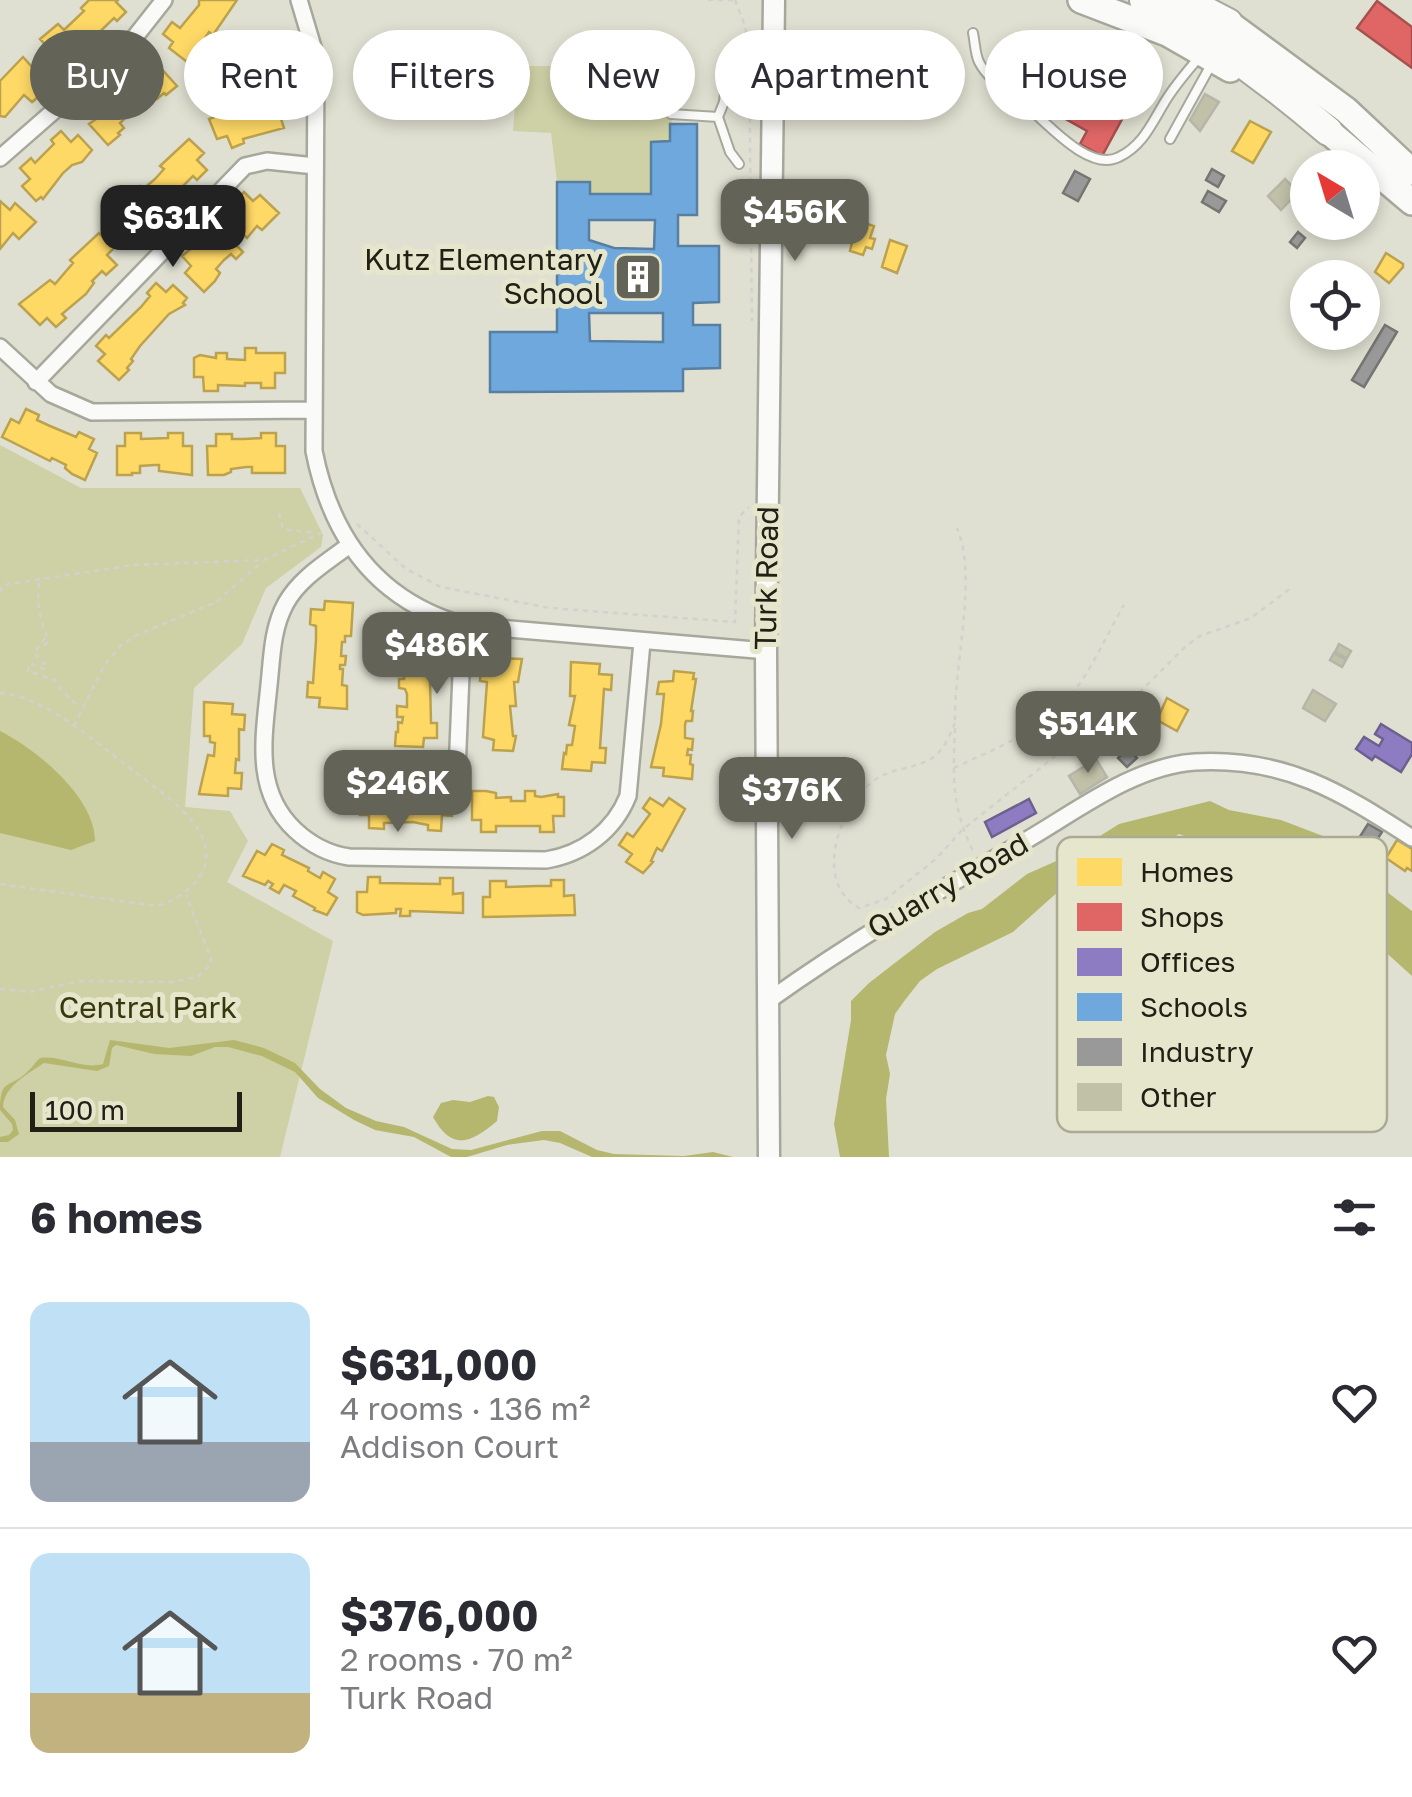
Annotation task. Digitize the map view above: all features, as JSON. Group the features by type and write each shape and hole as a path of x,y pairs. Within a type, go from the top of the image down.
{"highway":[{"path":"1144,0 1274,84 1328,131"},
{"path":"1184,0 1228,23"}],"main road":[{"path":"1081,0 1141,22 1208,56 1328,131 1412,202"},
{"path":"1195,0 1346,110 1412,172"}],"street":[{"path":"0,158 127,47 164,0"},
{"path":"298,0 316,57 314,452 320,482 348,546 404,598 423,610 463,625 766,651"},
{"name":"Turk Road","path":"769,1157 766,651 774,0"},
{"path":"36,382 234,174 246,166 268,162 315,166"},
{"path":"0,347 36,382 67,403 92,412 312,410"},
{"path":"348,546 297,588 278,619 264,738 266,782 278,810 300,835 332,853 349,857 546,860 572,854 592,842 618,817 628,796 642,642"},
{"path":"456,772 463,625"},
{"name":"Quarry Road","path":"768,1000 856,939 980,866 1134,779 1170,766 1238,763 1302,775 1356,802 1412,838"}],"lane":[{"path":"973,32 978,60 997,84 1066,141 1094,158 1108,161 1140,141 1164,104 1208,56"},
{"path":"1170,139 1208,56"},
{"path":"719,120 730,152 739,164"}],"path":[{"path":"708,0 734,0 749,49 752,328"},
{"path":"74,726 104,666 121,645 216,602 264,560 338,527 356,524 406,569 441,588 550,608 735,622 738,517 752,504"},
{"path":"279,513 283,529 317,534"},
{"path":"957,528 964,544 965,578 953,769 956,814 980,866"},
{"path":"0,592 1,583 133,565 264,560"},
{"path":"40,580 37,612 46,631 34,653 47,666 42,669 30,663 28,671 55,680 60,690 82,708"},
{"path":"955,722 937,755 876,779 849,808 834,862 845,896 859,908 886,899 938,858 962,830 1058,754 1120,712 1186,646 1200,636 1251,618 1292,588"},
{"path":"953,769 1000,746 1061,707 1076,689 1124,605"},
{"path":"45,638 45,646"},
{"path":"0,693 24,697 74,726 172,800 194,822 202,838 206,862 198,882 185,893 156,906 0,884"},
{"path":"0,989 30,992 79,981 174,982 197,977 212,965 212,958 185,893"}],"green space":[{"path":"530,66 550,66 550,120 672,120 670,141 651,142 651,194 590,194 589,182 557,182 551,133 513,131 514,120 530,120"},
{"name":"Central Park","path":"0,445 81,488 300,488 323,535 321,547 266,588 242,644 194,688 185,807 230,811 248,841 227,882 333,941 280,1157 0,1157"}],"shaded area":[{"path":"0,731 61,776 85,808 95,841 71,850 0,833"},
{"path":"1210,801 1326,837 1098,837 1119,824"},
{"path":"1057,861 1057,893 1013,932 920,981 895,1014 886,1055 890,1074 886,1099 889,1157 840,1157 834,1124 851,1001 935,932 982,909 1027,874"},
{"path":"1387,892 1412,911 1412,976 1387,953"},
{"path":"110,1040 169,1048 234,1040 264,1048 295,1063 346,1108 376,1121 404,1127 452,1149 471,1150 542,1131 560,1131 614,1154 684,1156 713,1152 733,1157 592,1157 544,1140 451,1157 414,1137 375,1130 354,1120 318,1098 295,1072 262,1056 228,1047 215,1047 191,1056 154,1054 116,1045 109,1066 97,1071 44,1063 18,1081 4,1100 3,1107 15,1120 19,1134 8,1142 0,1142 0,1137 13,1130 0,1110 4,1088 22,1077 40,1058 103,1064"},
{"path":"494,1097 499,1107 497,1121 470,1139 447,1135 433,1117 441,1103 470,1102"}],"building: Homes":[{"path":"89,0 118,0 126,12 102,30 64,30 84,11 81,8"},
{"path":"199,0 237,0 216,30 184,30 184,60 169,48 173,42 164,33 172,22 180,28"},
{"path":"23,57 30,65 30,100 24,95 5,117 0,116 0,81"},
{"path":"164,72 177,86 164,93"},
{"path":"95,120 123,120 120,123 124,128 108,145 89,124"},
{"path":"209,120 281,120 284,128 243,139 244,143 232,148 227,136 217,139"},
{"path":"1250,121 1271,132 1253,163 1232,151"},
{"path":"61,131 71,142 78,135 92,150 82,162 63,173 43,199 36,201 22,186 30,179 20,168 31,158 35,163"},
{"path":"189,139 204,153 197,160 207,170 183,186 185,189 153,219 156,222 146,232 136,223 130,230 108,212 127,194 130,197 140,186 143,189 155,179 164,169 160,166"},
{"path":"244,192 253,201 260,195 279,213 262,230 257,226 235,244 243,252 236,259 231,254 224,260 216,269 220,273 215,281 204,292 185,273 191,266 182,256 217,228"},
{"path":"0,201 10,210 15,203 36,222 19,239 13,233 0,249"},
{"path":"844,211 861,216 857,230 861,222 874,226 872,249 866,247 863,255 850,251 853,238 837,234"},
{"path":"99,233 114,248 107,255 117,265 106,275 102,271 92,281 86,294 62,314 66,318 56,327 47,318 40,325 19,304 50,280 55,284 73,263 70,260"},
{"path":"890,240 907,246 897,273 882,267"},
{"path":"1386,253 1403,267 1389,283 1380,276 1380,263"},
{"path":"156,283 166,292 173,285 187,298 185,305 169,314 140,346 129,370 119,380 98,361 105,354 96,346 141,307"},
{"path":"245,348 256,348 256,353 285,353 285,373 275,373 275,388 245,383 218,385 218,391 204,391 203,377 194,377 194,358 216,358 216,353 227,353 227,359 245,360"},
{"path":"26,409 50,426 76,437 79,432 94,439 89,449 97,453 85,480 72,474 66,465 2,437 11,419 19,423"},
{"path":"125,433 141,433 141,439 183,433 183,446 192,446 192,475 159,471 159,465 155,465 140,466 140,473 117,475 117,446 125,446"},
{"path":"261,433 276,433 276,446 285,446 285,473 252,473 252,467 246,467 231,469 224,475 208,475 207,446 216,446 216,434 245,439 261,438"},
{"path":"325,601 353,603 351,636 345,636 342,642 345,665 340,665 342,685 347,686 347,709 319,707 320,698 307,697 308,682 313,683 316,640 316,626 310,624 311,609 324,610"},
{"path":"405,640 424,640 424,651 439,651 438,665 432,665 430,681 431,723 437,723 437,738 424,738 423,747 395,746 398,722 402,723 403,717 397,717 397,706 407,707 405,689 399,688 399,679 404,679"},
{"path":"494,658 522,659 518,682 514,682 516,706 510,706 516,736 513,751 493,750 494,740 483,737 487,682 480,681 481,666 493,667"},
{"path":"571,662 600,664 599,674 612,675 611,690 604,689 600,748 606,748 605,763 592,762 591,771 562,769 575,726 569,725 575,696 570,696"},
{"path":"674,671 694,673 696,679 692,721 685,725 685,738 693,739 687,755 691,755 692,779 663,776 664,768 651,767 664,694 657,694 659,682 673,681"},
{"path":"1167,698 1188,710 1177,731 1157,720"},
{"path":"204,702 233,704 232,714 245,715 244,730 239,729 235,773 242,773 241,789 228,788 228,796 199,794 208,755 214,756 215,743 210,742 210,736 204,736"},
{"path":"361,787 376,787 385,790 385,794 409,790 409,796 447,793 446,796 453,796 452,816 442,815 441,831 428,830 428,825 413,822 384,823 384,829 369,828 369,815 360,815"},
{"path":"472,791 496,793 496,798 511,797 511,801 525,801 525,791 535,791 535,796 541,797 558,794 564,797 564,816 553,816 554,832 540,832 540,826 496,826 496,832 481,832 481,820 472,820"},
{"path":"650,798 663,806 669,798 685,809 662,851 657,848 653,862 643,873 626,862 632,854 619,845 627,833 633,837 650,814 643,808"},
{"path":"1397,840 1412,849 1412,871 1405,871 1387,856"},
{"path":"272,844 284,850 282,855 320,878 323,872 335,879 328,892 337,898 327,915 293,896 296,891 284,885 279,893 270,888 273,884 268,881 265,885 243,876 257,851 265,855"},
{"path":"368,877 380,877 380,883 440,884 440,878 453,878 453,894 463,893 463,913 410,911 410,916 400,916 401,909 396,909 396,913 363,915 357,912 357,892 367,892"},
{"path":"551,880 564,880 564,896 574,895 575,915 483,917 483,897 490,897 490,881 506,881 506,887 551,886"}],"building: Shops":[{"path":"1377,1 1412,27 1412,68 1357,28"},
{"path":"1067,120 1122,120 1102,156 1080,144 1087,131"}],"building: Offices":[{"path":"1381,724 1412,743 1412,754 1401,772 1356,749 1364,737 1379,746 1383,739 1375,734"},
{"path":"1029,799 1036,813 992,837 985,822"}],"building: Schools":[{"name":"Kutz Elementary School","path":"670,124 697,124 697,215 678,215 678,246 719,246 719,302 693,303 693,325 720,325 720,368 683,369 683,391 490,392 490,332 557,332 557,182 590,182 590,194 651,194 651,142 670,141","holes":["589,220 655,220 654,249 614,248 589,240","589,313 663,313 663,342 590,341"]}],"building: Industry":[{"path":"1212,169 1224,176 1218,187 1206,180"},
{"path":"1075,171 1090,179 1078,201 1063,193"},
{"path":"1208,191 1226,201 1219,212 1202,202"},
{"path":"1385,325 1397,332 1364,387 1352,380 1370,350 1380,350 1380,333"},
{"path":"1128,748 1137,758 1127,767 1118,758"},
{"path":"1368,824 1382,832 1379,837 1360,837"}],"building: Other":[{"path":"1205,94 1219,102 1200,131 1190,120"},
{"path":"1285,179 1290,184 1290,200 1281,210 1268,196"},
{"path":"1339,644 1351,651 1347,658 1335,652"},
{"path":"1334,653 1346,660 1342,667 1330,660"},
{"path":"1313,690 1336,704 1325,721 1303,708"},
{"path":"1096,759 1107,777 1080,794 1069,776"}],"place":[{"name":"Kutz Elementary School","path":"638,277"}]}
